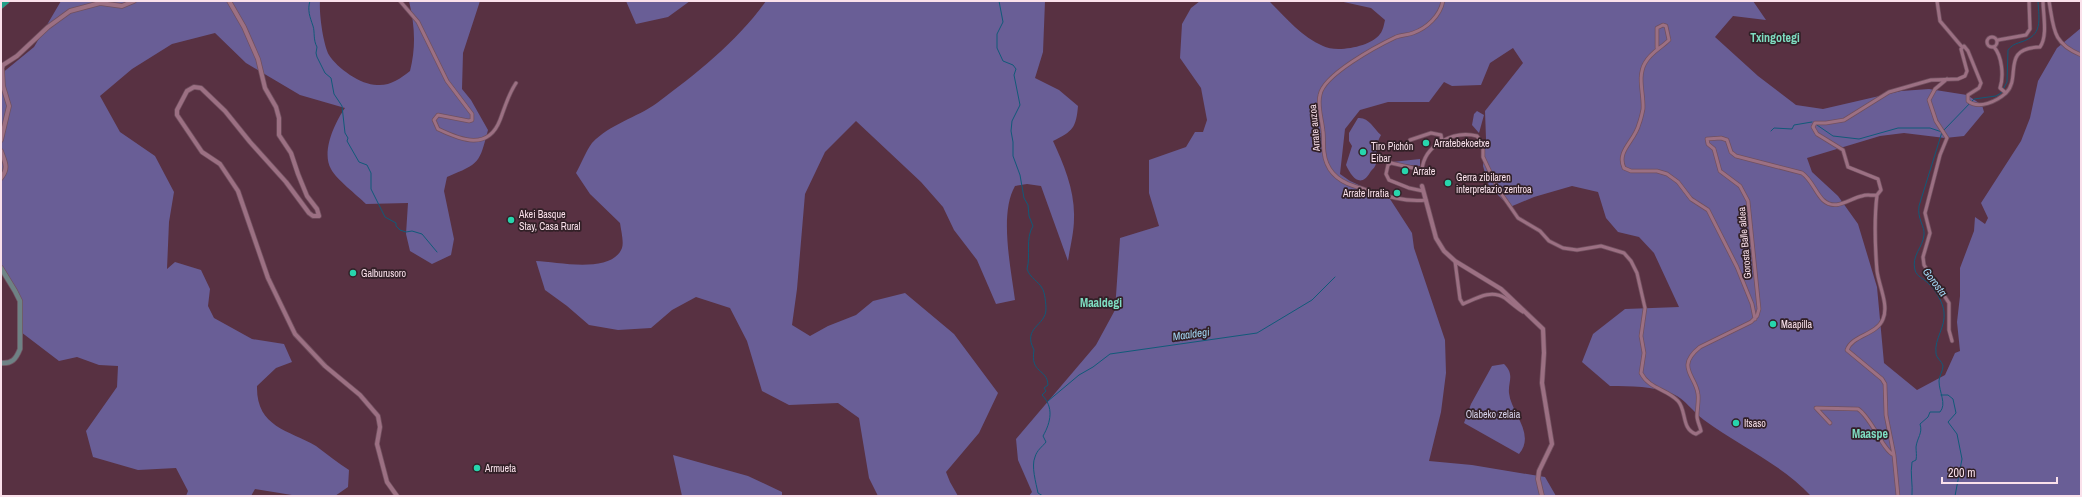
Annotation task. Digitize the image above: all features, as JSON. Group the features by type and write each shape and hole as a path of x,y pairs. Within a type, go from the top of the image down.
{"highway":[{"path":"1,6 7,1"}],"main road":[{"path":"1,268 20,301 20,349 14,360 8,363 1,363"}],"street":[{"path":"1,140 8,106 3,86 3,65 17,56 48,27 70,11 100,3 122,6 134,1"},
{"path":"229,1 244,26 258,59 265,88 276,107 279,118 280,136 291,153 307,196 317,208 319,216 309,214 286,182 250,142 225,111 200,88 194,87 187,91 177,110 178,115 202,152 220,164 238,191 268,278 294,334 326,366 360,394 378,416 380,427 377,444 385,477 397,496"},
{"path":"400,1 418,22 447,81 472,114 472,120 468,121 438,115 434,120 438,129 467,141 486,138 493,133 500,121 510,92 516,84"},
{"name":"Arrate auzoa","path":"1426,200 1404,200 1353,186 1340,180 1330,171 1325,162 1319,96 1323,85 1350,63 1398,36 1413,34 1424,28 1433,21 1443,1"},
{"path":"1937,1 1940,20 1962,47 1967,48 1982,83 1979,88 1968,94 1970,102 1992,102 2011,85 2012,68 2016,57 2025,49 2040,47 2044,29 2043,1"},
{"path":"2004,91 1998,51 1994,47 1990,47 1988,44 1988,38 1993,36 1998,40 2026,35 2030,29 2029,1"},
{"path":"2049,1 2053,27 2058,39 2063,46 2081,55"},
{"name":"Gorosta Balle aldea","path":"1657,48 1657,28 1660,25 1666,26 1670,40 1657,48 1644,64 1642,74 1643,109 1640,123 1621,156 1621,161 1624,168 1631,171 1657,171 1667,174 1678,182 1691,199 1708,210 1737,267 1752,304 1755,319"},
{"path":"1994,47 1998,40"},
{"path":"1898,496 1894,455 1886,415 1885,384 1882,379 1847,350 1852,342 1878,326 1884,316 1884,304 1879,286 1875,225 1877,195 1881,190 1878,179 1848,167 1843,150 1817,134 1814,130 1814,125 1818,122 1826,123 1844,120 1889,92 1931,80 1961,78 1966,74 1966,67 1961,51 1962,47"},
{"path":"1948,79 1935,89 1929,100 1936,121 1947,138 1940,156 1925,213 1930,233 1923,257 1928,272 1949,303 1949,330 1952,341"},
{"path":"1410,140 1436,133 1441,135 1442,139"},
{"path":"1423,191 1395,184 1386,177 1388,165 1391,163 1422,170 1426,155 1442,139 1468,135 1476,136 1481,139 1484,161 1514,213 1521,220 1540,231 1554,244 1562,248 1572,250 1601,246 1620,251 1628,257 1637,273 1645,308 1641,336 1644,353 1641,373 1652,386 1677,400 1681,406 1686,425 1693,433 1696,434 1700,431 1698,419 1698,392 1689,374 1689,361 1696,350 1700,347 1755,319"},
{"name":"Gorosta Balle aldea","path":"1755,319 1758,313 1759,304 1748,201 1740,186 1720,171 1714,149 1708,144 1707,139 1721,138 1726,140 1731,152 1736,156 1802,173 1808,178 1823,200 1830,204 1843,204 1862,195 1877,195"},
{"path":"1,151 7,165 1,178"},
{"path":"1422,186 1436,238 1444,251 1455,261 1501,289 1540,325 1545,334 1542,383 1552,444 1539,471 1538,479 1542,496"},
{"path":"1455,261 1460,299 1463,304 1486,295 1495,294 1528,314"},
{"path":"1830,423 1816,408 1858,409 1870,422 1889,452 1894,455"}],"green space":[{"path":"61,1 320,1 322,28 329,55 343,70 357,79 371,84 382,85 395,81 410,71 414,36 413,19 409,1 480,1 463,53 462,89 471,100 488,130 480,156 476,161 466,169 447,177 444,191 454,239 451,255 432,264 410,251 406,234 408,203 366,204 342,182 331,169 328,162 328,146 330,137 345,108 300,95 246,63 215,33 172,44 132,69 100,96 120,132 155,156 174,192 169,222 167,269 175,262 201,270 210,289 208,306 214,318 252,339 284,344 292,362 276,368 257,386 258,400 268,419 285,431 316,446 349,470 348,487 335,496 298,496 255,489 251,496 186,496 188,491 176,468 138,470 93,457 86,431 117,387 118,366 99,365 77,357 59,361 21,332 22,306 1,265 1,74 34,47"},
{"path":"626,1 690,1 668,17 636,24"},
{"path":"766,1 1045,1 1043,52 1035,78 1059,90 1078,106 1076,119 1072,128 1053,141 1065,169 1073,198 1074,224 1068,261 1041,186 1027,184 1015,186 1010,198 1007,226 1009,257 1015,300 996,304 977,260 954,230 943,207 921,182 856,121 825,152 805,194 797,289 792,325 810,336 828,326 856,315 873,301 905,293 954,334 998,393 979,433 946,472 958,496 878,496 869,478 859,418 838,403 789,405 762,391 747,341 730,308 696,297 672,310 651,328 618,330 589,325 545,290 536,261 584,265 596,264 607,261 616,256 623,245 620,223 590,194 576,173 592,143 599,136 615,126 657,103 701,69 730,43"},
{"path":"1200,1 1269,1 1294,26 1315,42 1329,48 1344,49 1353,48 1376,39 1381,33 1385,20 1371,8 1339,1 1753,1 1766,20 1733,16 1715,37 1758,76 1796,105 1823,109 1901,91 1929,89 1967,95 1982,105 1984,112 1964,136 1945,138 1904,133 1880,136 1807,158 1812,172 1838,196 1858,224 1877,287 1884,363 1917,390 1945,375 1955,353 1960,351 1957,322 1960,296 1960,268 1974,231 1975,217 1985,224 1988,218 1981,203 2021,141 2030,118 2038,81 2057,48 2081,28 2081,496 1811,496 1799,484 1773,464 1704,420 1677,396 1665,391 1650,388 1610,386 1582,362 1593,334 1625,309 1679,307 1654,253 1639,237 1618,232 1606,218 1598,192 1572,186 1534,197 1510,207 1489,186 1483,166 1486,139 1485,111 1523,63 1513,48 1490,63 1481,85 1452,86 1444,82 1429,102 1388,102 1360,110 1345,129 1340,174 1350,181 1390,199 1412,233 1414,248 1445,340 1446,373 1441,412 1429,461 1472,465 1545,477 1556,496 1029,496 1032,492 1018,460 1016,439 1096,345 1115,310 1120,238 1159,226 1149,193 1149,160 1186,147 1195,132 1203,132 1207,120 1201,88 1180,58 1182,24 1191,8"},
{"path":"1477,111 1484,115 1479,133 1472,125 1474,114"},
{"name":"Tiro Pichón Eibar","path":"1358,118 1368,121 1381,135 1377,146 1376,165 1364,179 1360,180 1357,180 1351,174 1346,165 1352,146 1349,141 1349,133"},
{"name":"Arrate","path":"1420,159 1420,166 1392,163 1392,162"},
{"name":"Olabeko zelaia","path":"1504,364 1510,375 1509,393 1511,401 1524,431 1524,446 1519,454 1464,423 1471,404 1492,366"},
{"path":"673,455 748,476 782,492 782,496 682,496"}],"waterway":[{"path":"310,1 309,10 314,28 317,57 325,73 331,78 334,94 342,106 345,133 348,138 347,141 359,162 367,165 371,173 371,189 385,217 396,223 396,226 400,230 422,234 437,252"},
{"path":"999,1 1003,22 997,34 997,48 1003,61 1013,65 1016,69 1014,75 1020,105 1012,121 1011,131 1013,156 1020,175 1024,198 1028,205 1029,216 1033,226 1029,236 1027,269 1030,275 1041,286 1045,295 1046,305 1045,315 1031,336 1031,342 1034,350 1034,363 1047,380 1048,385 1044,388 1046,391 1042,395 1050,410 1048,425 1043,436 1046,442 1037,452 1034,461 1034,475 1038,493 1043,496"},
{"name":"Gorosta","path":"1944,130 1974,99 1996,96 2001,93 2007,82 2008,50 2014,45 2028,39 2036,31 2039,21 2038,1"},
{"path":"1771,131 1774,128 1792,129 1794,125 1812,122"},
{"name":"Gorosta","path":"1817,125 1833,136 1859,139 1898,128 1930,128 1942,132 1919,206 1919,215 1924,235 1914,265 1917,274 1936,292 1944,312 1943,323 1936,348 1936,355 1943,366 1939,381 1943,405 1940,412 1930,412 1928,417 1920,424 1921,430 1916,447 1916,460 1912,462 1911,466 1912,496"},
{"name":"Maaldegi","path":"1048,401 1079,375 1093,367 1110,354 1257,333 1312,300 1335,277"},
{"path":"1941,395 1948,395 1953,399 1956,413 1948,422 1957,434 1962,459 1955,496"}],"place":[{"name":"Arratebekoetxe","path":"1426,143"},
{"name":"Tiro Pichón Eibar","path":"1363,152"},
{"name":"Arrate","path":"1405,171"},
{"name":"Gerra zibilaren interpretazio zentroa","path":"1448,183"},
{"name":"Arrate Irratia","path":"1397,193"},
{"name":"Akei Basque Stay, Casa Rural","path":"511,220"},
{"name":"Galburusoro","path":"353,273"},
{"name":"Maapilla","path":"1773,324"},
{"name":"Itsaso","path":"1736,423"},
{"name":"Armueta","path":"477,468"}],"district":[{"name":"Txingotegi","path":"1775,38"},
{"name":"Maaldegi","path":"1101,303"},
{"name":"Maaspe","path":"1870,434"}]}
